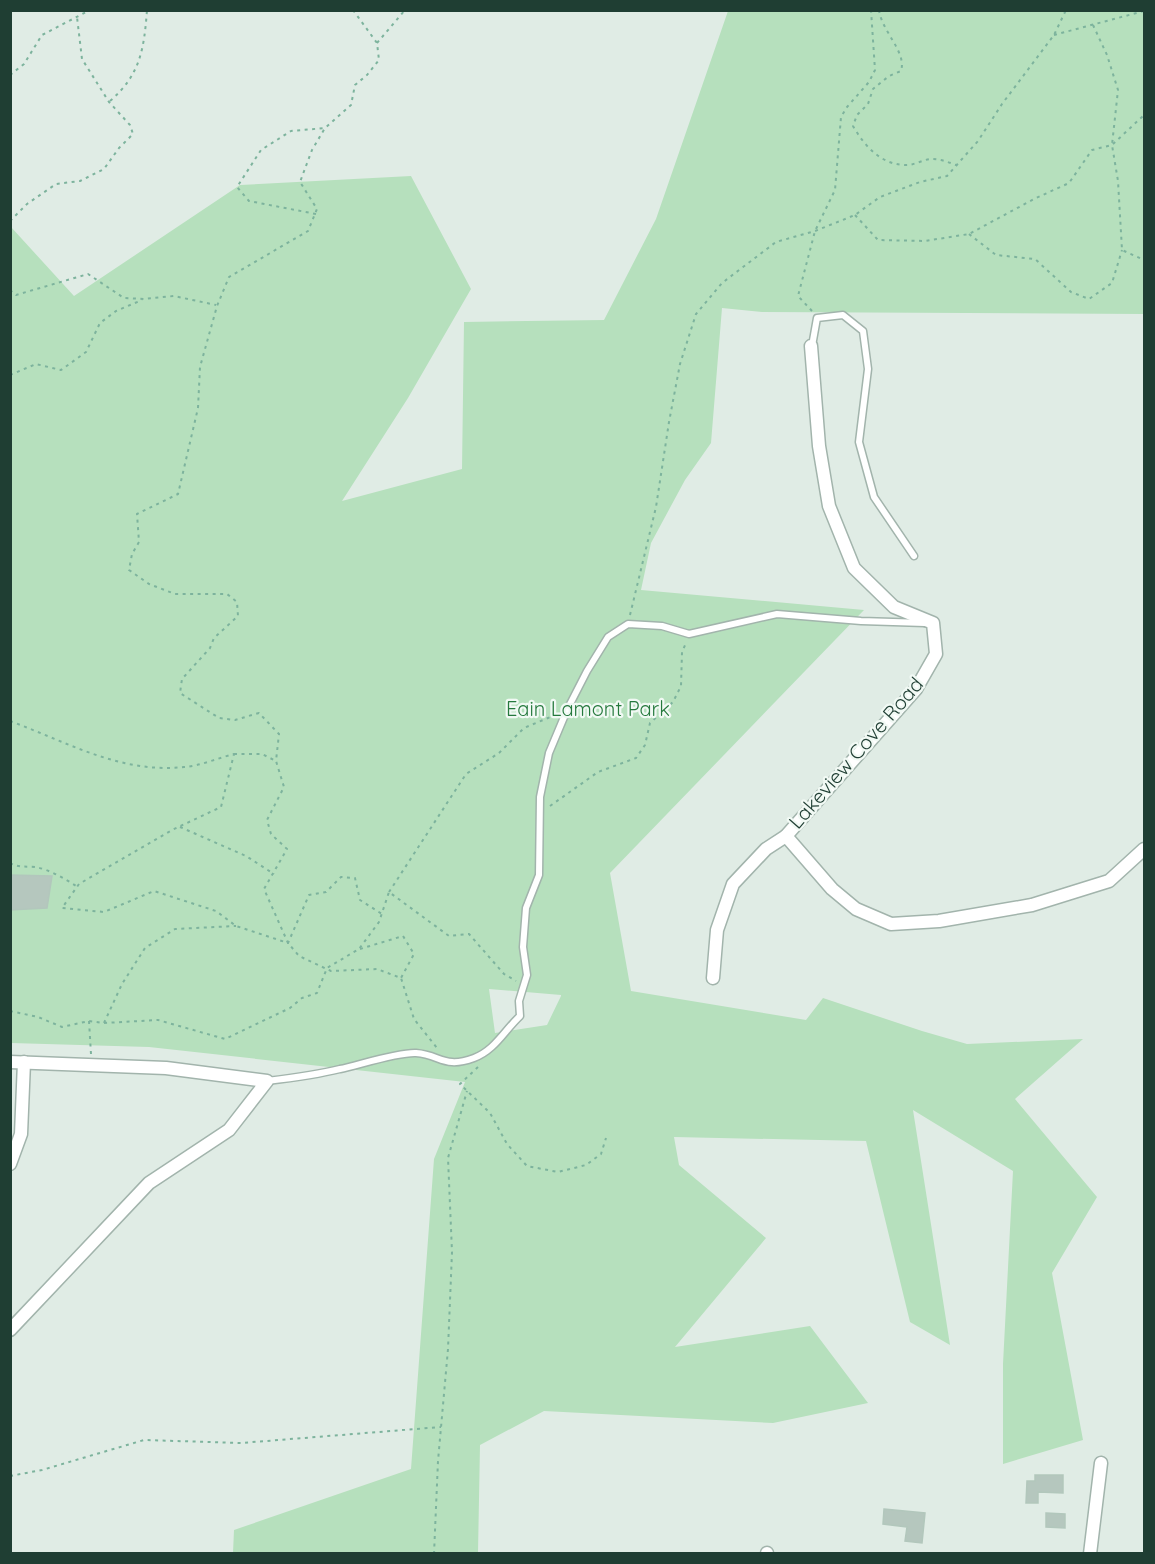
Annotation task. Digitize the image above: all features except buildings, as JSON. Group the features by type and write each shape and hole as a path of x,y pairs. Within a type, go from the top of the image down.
{"street":[{"path":"812,346 819,446 829,506 854,568 894,607 933,624"},
{"name":"Lakeview Cove Road","path":"933,624 936,654 916,689 786,836 832,889 856,909 891,924 939,921 1032,905 1109,881 1144,849"},
{"path":"713,978 717,930 733,884 766,849 786,836"},
{"path":"10,1062 166,1068 267,1081 230,1130 149,1183 10,1330"},
{"path":"10,1164 21,1134 24,1062"},
{"path":"1090,1554 1101,1463"}],"lane":[{"path":"812,346 817,318 843,315 863,331 868,369 859,442 874,497 914,556"},
{"path":"267,1081 326,1073 385,1058 416,1053 450,1064 474,1058 495,1046 510,1024 520,1016 519,1001 526,975 523,947 526,908 539,875 540,797 549,753 587,671 608,638 628,624 662,626 689,634 777,614 933,624"}],"path":[{"path":"10,75 24,64 42,35 90,10"},
{"path":"109,102 125,88 139,64 147,10"},
{"path":"353,10 377,43 379,60 355,85 351,105 325,128 312,150 300,182 317,209 308,231 228,277 217,306 200,367 198,408 178,494 137,514 139,542 132,554 129,570 149,584 176,594 227,594 237,602 238,616 214,638 210,648 182,679 180,693 219,718 235,720 259,713 279,734 276,761 284,787 267,820 271,834 287,849 264,889 288,943 299,956 331,971 377,969 402,978"},
{"path":"377,43 405,10"},
{"path":"817,318 798,296 814,231 835,190 841,117 869,82 875,70 871,10"},
{"path":"879,10 884,28 898,49 903,63 901,71 889,76 873,89 868,104 853,126 863,143 884,160 904,165 930,159 957,165"},
{"path":"628,624 656,507 680,364 696,314 722,283 776,242 814,231 855,215 880,197 920,182 947,176 978,141 1002,104 1054,34 1066,10"},
{"path":"1054,34 1144,11"},
{"path":"10,220 27,204 56,184 80,181 104,169 119,148 133,134 130,125 109,102 82,59 77,17"},
{"path":"969,234 996,255 1035,259 1071,292 1089,299 1112,283 1122,250 1118,181 1112,145 1118,90 1107,55 1093,25"},
{"path":"855,215 878,240 925,241 969,234 1069,183 1092,150 1112,145 1144,115"},
{"path":"316,214 249,201 237,187 261,150 291,131 325,128"},
{"path":"1122,250 1144,260"},
{"path":"10,290 16,295 88,274 124,298 174,296 217,306"},
{"path":"10,375 36,364 61,370 86,352 100,323 116,311 144,299"},
{"path":"540,813 598,772 636,758 645,745 650,723 673,702 681,686 682,652 689,634"},
{"path":"359,949 380,922 389,892 466,774 500,753 524,728 567,710"},
{"path":"10,721 92,755 132,766 185,767 234,754 262,754 276,761"},
{"path":"234,754 221,807 180,827 76,886 62,908 104,912 154,891 216,911 236,926 288,943"},
{"path":"180,827 246,856 274,873"},
{"path":"10,863 16,867 36,867 66,879 76,886"},
{"path":"288,943 309,895 326,892 341,877 356,878 360,900 382,914"},
{"path":"389,892 449,936 469,934 504,974 524,985"},
{"path":"104,1023 122,984 145,948 175,929 236,926"},
{"path":"10,1011 38,1017 62,1027 89,1021 104,1023 158,1020 225,1039 290,1008 302,998 317,993 327,968 359,949 403,936 414,954 402,978 414,1019 450,1064"},
{"path":"89,1021 90,1051 94,1065"},
{"path":"486,1051 478,1069 460,1084 490,1113 507,1144 527,1166 558,1172 586,1165 601,1154 606,1138"},
{"path":"434,1554 452,1252 448,1158 467,1091"},
{"path":"10,1476 42,1470 144,1440 241,1443 441,1427"}],"green space":[{"name":"Eain Lamont Park","path":"728,11 1144,11 1144,314 762,312 722,308 711,443 685,480 651,543 641,590 864,610 610,873 631,991 806,1020 823,998 967,1044 1083,1039 1015,1099 1097,1197 1052,1273 1083,1440 1003,1464 1003,1364 1013,1171 913,1110 950,1345 910,1322 866,1141 674,1137 679,1165 766,1238 675,1347 810,1326 868,1403 773,1423 544,1411 480,1445 478,1553 233,1553 234,1530 411,1469 434,1159 465,1082 149,1047 11,1043 11,227 74,296 240,185 411,176 471,289 408,398 342,501 462,469 464,322 604,320 656,219","holes":["489,989 561,995 547,1025 495,1033"]}]}
